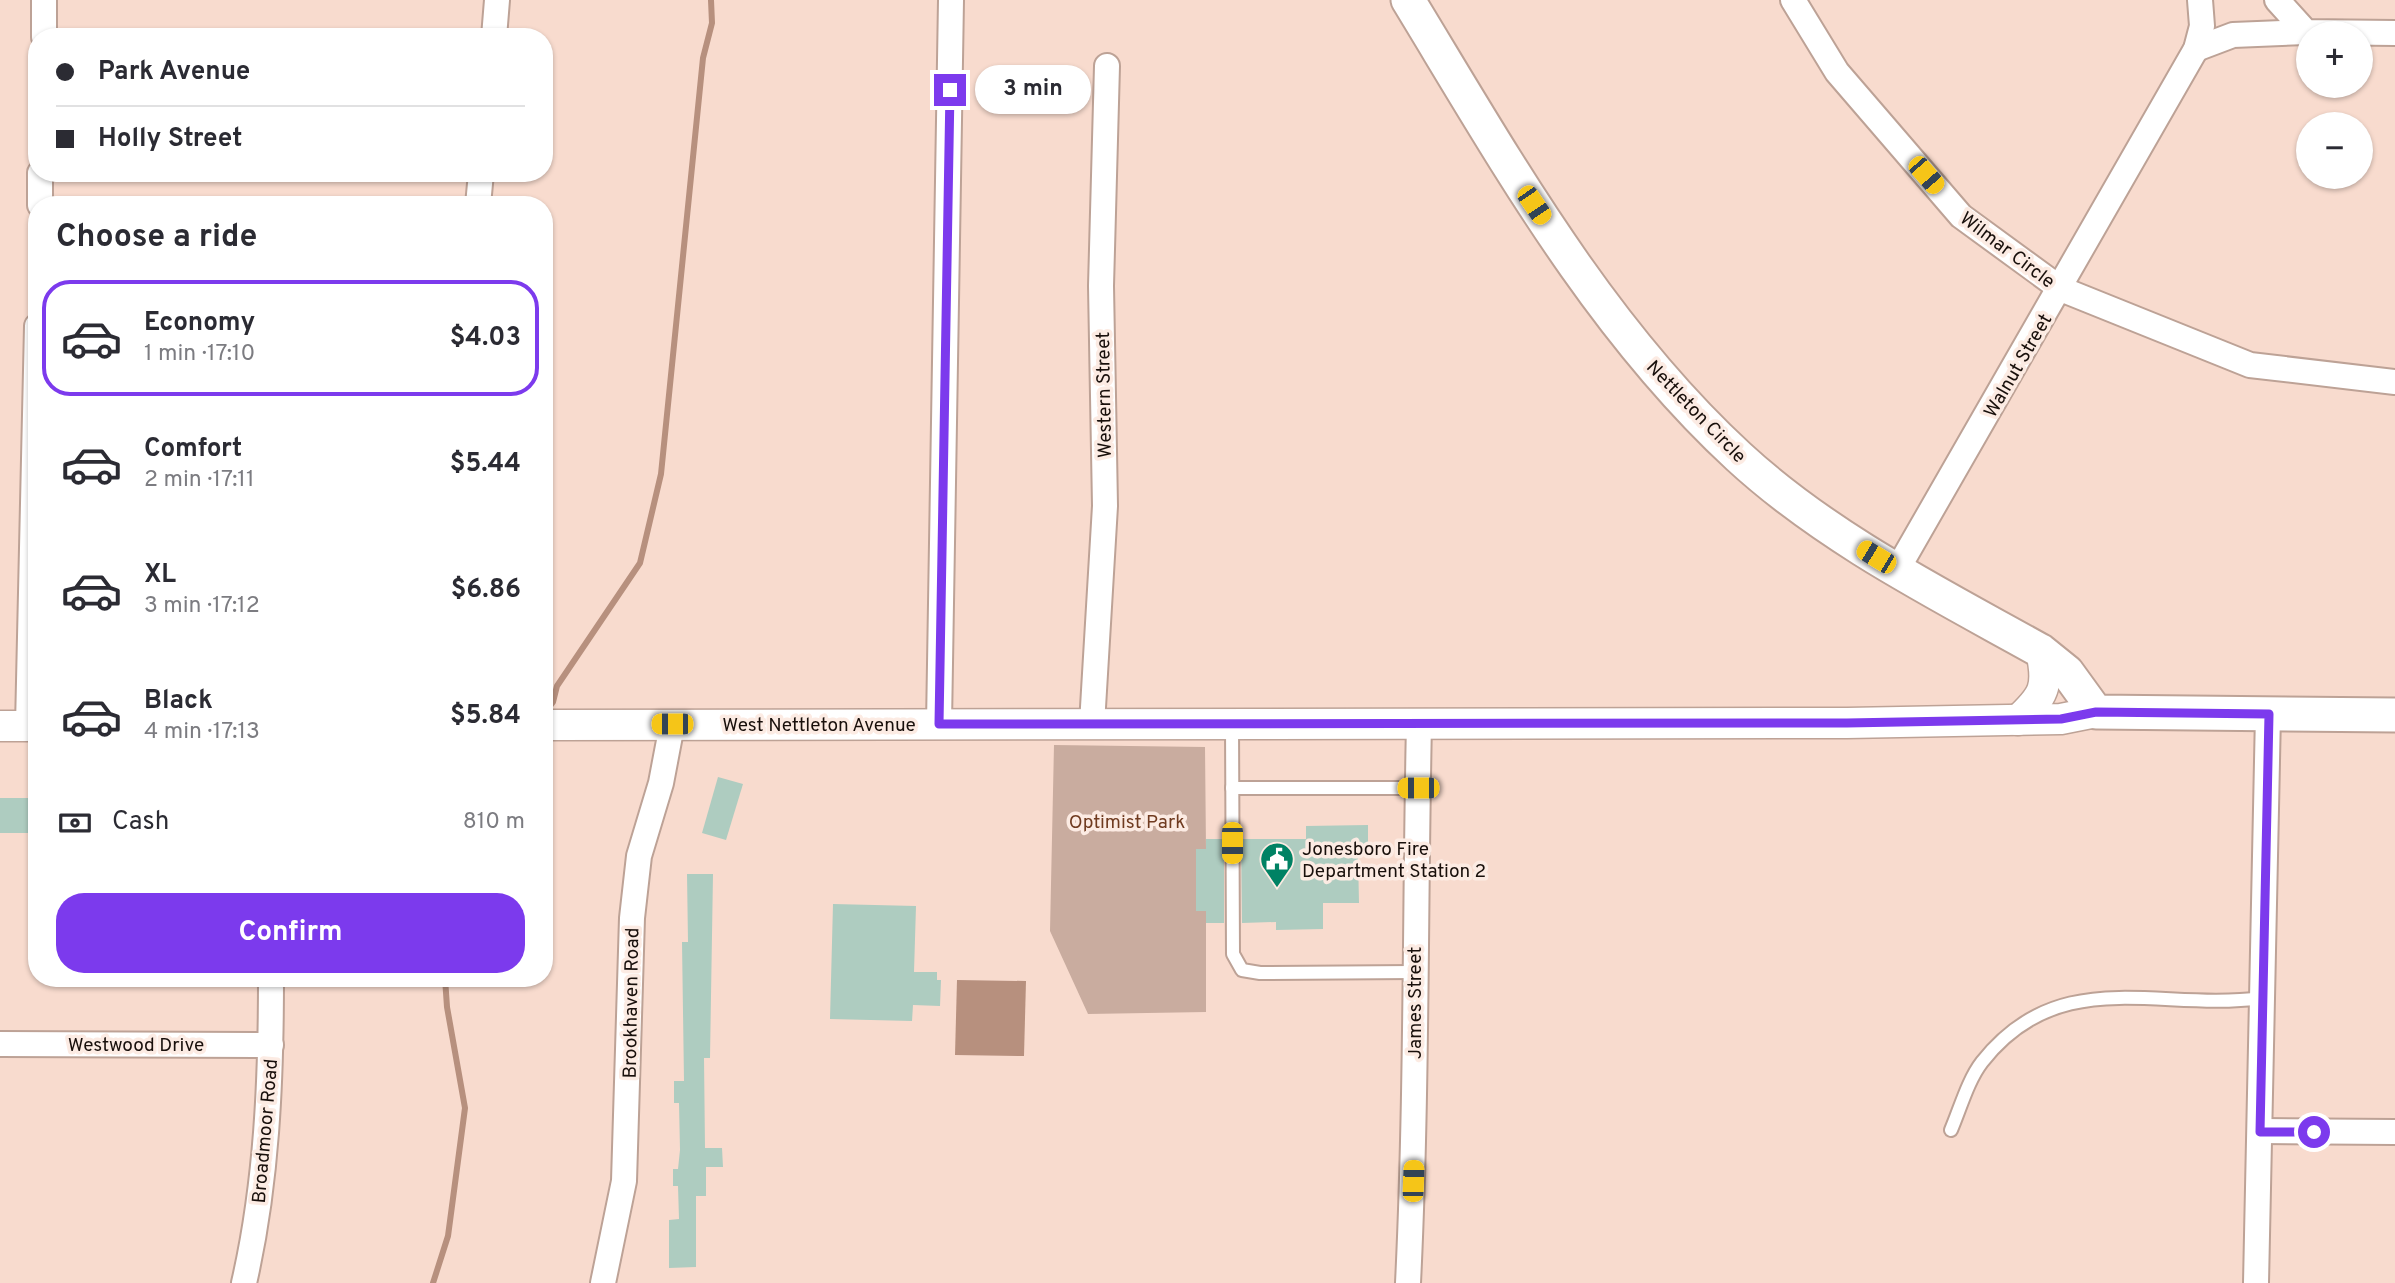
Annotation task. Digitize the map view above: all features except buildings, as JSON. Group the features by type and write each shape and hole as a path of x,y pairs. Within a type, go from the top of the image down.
{"main road":[{"name":"Nettleton Circle","path":"1408,0 1520,183 1607,312 1657,373 1740,458 1833,531 2041,651 2067,672 2096,712"},
{"name":"West Nettleton Avenue","path":"2096,712 2395,715"}],"street":[{"path":"44,0 44,28"},
{"path":"495,28 498,0"},
{"path":"939,724 951,0"},
{"name":"Wilmar Circle","path":"1793,0 1837,72 1961,216 2061,289 2250,365 2395,382"},
{"path":"2196,49 2202,26 2200,0"},
{"path":"2277,0 2296,21"},
{"path":"2196,49 2233,35 2296,32"},
{"path":"2373,33 2395,33"},
{"name":"Walnut Street","path":"1897,570 2061,289 2196,49"},
{"name":"Western Street","path":"1092,724 1105,506 1101,286 1107,66"},
{"path":"22,726 28,566"},
{"path":"2018,720 2042,695 2045,670 2041,651"},
{"name":"West Nettleton Avenue","path":"553,724 2018,720 2061,719 2096,712"},
{"path":"2256,1283 2269,714"},
{"name":"James Street","path":"1408,1283 1414,1156 1414,972 1419,723"},
{"name":"Brookhaven Road","path":"603,1283 624,1181 628,1128 632,918 639,856 661,783 672,724"},
{"name":"Broadmoor Road","path":"244,1283 261,1189 271,1045 271,987"},
{"name":"Westwood Drive","path":"0,1044 271,1045"},
{"path":"2260,1132 2395,1132"}],"lane":[{"path":"1232,724 1233,954 1242,970 1261,973 1414,972"},
{"path":"1232,788 1418,788"},
{"path":"1951,1130 1981,1064 2022,1021 2077,1001 2135,996 2262,998"}],"green space":[{"name":"Optimist Park","path":"1054,745 1205,747 1206,849 1196,849 1196,911 1206,911 1206,1012 1088,1014 1050,931"}],"shaded area":[{"path":"957,980 1026,981 1024,1056 955,1055"}],"waterway":[{"path":"553,702 557,686 640,563 661,474 703,58 712,23 711,0"},
{"path":"433,1283 448,1236 465,1108 446,987"}],"place":[{"name":"Jonesboro Fire Department Station 2","path":"1277,889"}],"route":[{"path":"950,90 939,724 1847,723 2061,719 2096,712 2269,714 2260,1132 2314,1132"}]}
